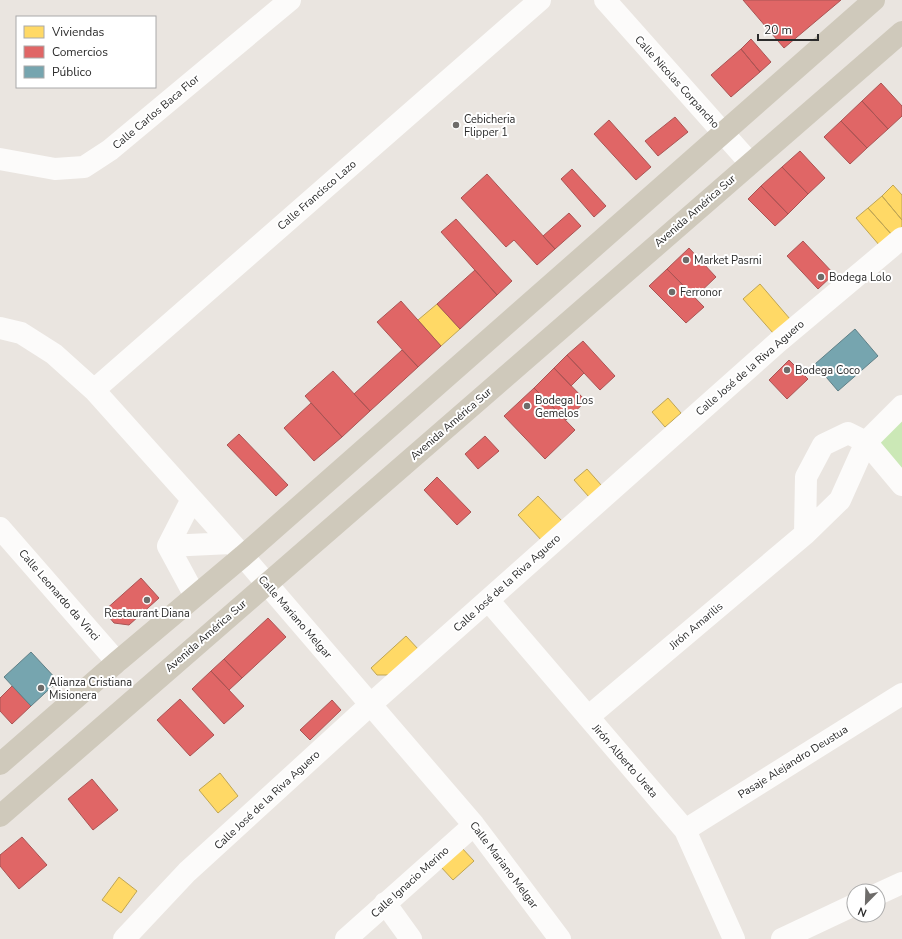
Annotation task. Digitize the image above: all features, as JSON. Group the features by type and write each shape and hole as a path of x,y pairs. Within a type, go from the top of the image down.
{"main road":[{"path":"0,764 195,596 237,549 724,134 874,0"},
{"name":"Avenida América Sur","path":"0,816 750,162 902,32"}],"street":[{"name":"Calle Carlos Baca Flor","path":"0,159 55,169 84,167 110,150 290,0"},
{"name":"Calle Francisco Lazo","path":"94,390 540,0"},
{"name":"Calle Nicolas Corpancho","path":"605,0 750,162"},
{"name":"Calle José de la Riva Aguero","path":"124,939 187,872 370,704 778,342 902,238"},
{"name":"Calle Mariano Melgar","path":"0,328 21,333 54,354 94,390 237,549 474,825 560,939"},
{"name":"Jirón Amarilis","path":"588,717 805,534 840,500 866,442 902,406"},
{"path":"805,534 806,478 823,444 848,433 866,442 902,485"},
{"path":"168,546 192,499"},
{"name":"Calle Leonardo da Vinci","path":"0,528 117,662"},
{"path":"168,546 237,549"},
{"path":"168,546 195,596"},
{"name":"Jirón Alberto Ureta","path":"488,600 685,830 734,939"},
{"name":"Pasaje Alejandro Deustua","path":"685,830 902,694"},
{"name":"Calle Ignacio Merino","path":"346,939 384,903 474,825"},
{"path":"886,890 902,883"},
{"path":"384,903 411,939"},
{"path":"782,939 846,909"}],"green space":[{"path":"902,418 902,472 876,441"}],"building: Viviendas":[{"path":"893,185 902,195 902,220 882,196"},
{"path":"882,196 902,220 902,227 892,235 868,208"},
{"path":"868,208 892,235 880,246 856,218"},
{"path":"760,284 790,319 773,333 743,299"},
{"path":"437,304 460,329 441,346 418,320"},
{"path":"668,398 681,413 665,427 652,412"},
{"path":"587,469 602,486 589,497 574,480"},
{"path":"538,496 563,522 543,542 518,515"},
{"path":"406,636 419,650 392,675 377,675 371,668"},
{"path":"220,773 238,796 218,813 199,790"},
{"path":"461,847 474,861 453,880 440,866"},
{"path":"119,877 137,891 121,913 102,900"}],"building: Comercios":[{"path":"743,0 841,0 784,48"},
{"path":"751,39 771,62 760,72 741,49"},
{"path":"741,49 760,72 731,97 711,75"},
{"path":"881,83 902,106 902,116 888,129 862,101"},
{"path":"862,101 888,129 867,148 841,121"},
{"path":"675,117 688,132 658,156 645,141"},
{"path":"609,120 651,167 636,180 594,134"},
{"path":"841,121 867,148 850,164 824,137"},
{"path":"800,151 825,178 808,194 782,167"},
{"path":"782,167 808,194 788,214 761,186"},
{"path":"572,169 606,206 594,217 561,179"},
{"path":"487,174 555,249 537,265 514,240 506,247 461,198"},
{"path":"761,186 788,214 775,226 748,199"},
{"path":"569,213 581,226 555,249 543,236"},
{"path":"456,219 512,281 497,295 441,232"},
{"path":"803,241 834,274 818,289 787,256"},
{"path":"689,248 716,277 695,297 667,269"},
{"name":"Ferronor","path":"667,269 704,307 686,323 649,286"},
{"path":"475,270 497,295 460,329 437,304"},
{"path":"401,301 441,346 418,367 377,322"},
{"path":"583,341 615,376 600,390 567,355"},
{"path":"402,350 418,367 370,411 354,394"},
{"path":"567,355 584,373 571,386 554,368"},
{"path":"789,360 808,379 787,399 769,380"},
{"path":"554,368 586,401 566,420 534,388"},
{"path":"333,371 370,411 342,437 305,396"},
{"path":"534,388 575,430 545,459 504,416"},
{"path":"311,403 342,437 314,461 284,428"},
{"path":"239,434 288,485 276,496 227,445"},
{"path":"485,436 499,451 478,469 465,454"},
{"path":"437,477 471,512 457,525 424,490"},
{"path":"141,578 159,598 129,625 114,623 104,611"},
{"path":"268,618 286,637 242,678 224,659"},
{"path":"224,659 242,678 229,690 211,671"},
{"path":"211,671 244,706 224,724 192,689"},
{"path":"12,686 31,706 12,724 0,711 0,698"},
{"path":"180,699 214,735 190,756 157,720"},
{"path":"332,700 341,710 310,740 300,730"},
{"path":"92,779 118,810 93,830 68,799"},
{"path":"22,837 47,865 19,889 0,866 0,855"}],"building: Público":[{"path":"855,329 878,356 838,391 815,364"},
{"path":"31,652 58,681 31,706 4,677"}],"place":[{"name":"Cebicheria Flipper 1","path":"456,125"},
{"name":"Market Pasrni","path":"686,260"},
{"name":"Bodega Lolo","path":"821,277"},
{"name":"Ferronor","path":"672,292"},
{"name":"Bodega Coco","path":"787,370"},
{"name":"Bodega Los Gemelos","path":"527,406"},
{"name":"Restaurant Diana","path":"147,600"},
{"name":"Alianza Cristiana Misionera","path":"41,688"}]}
